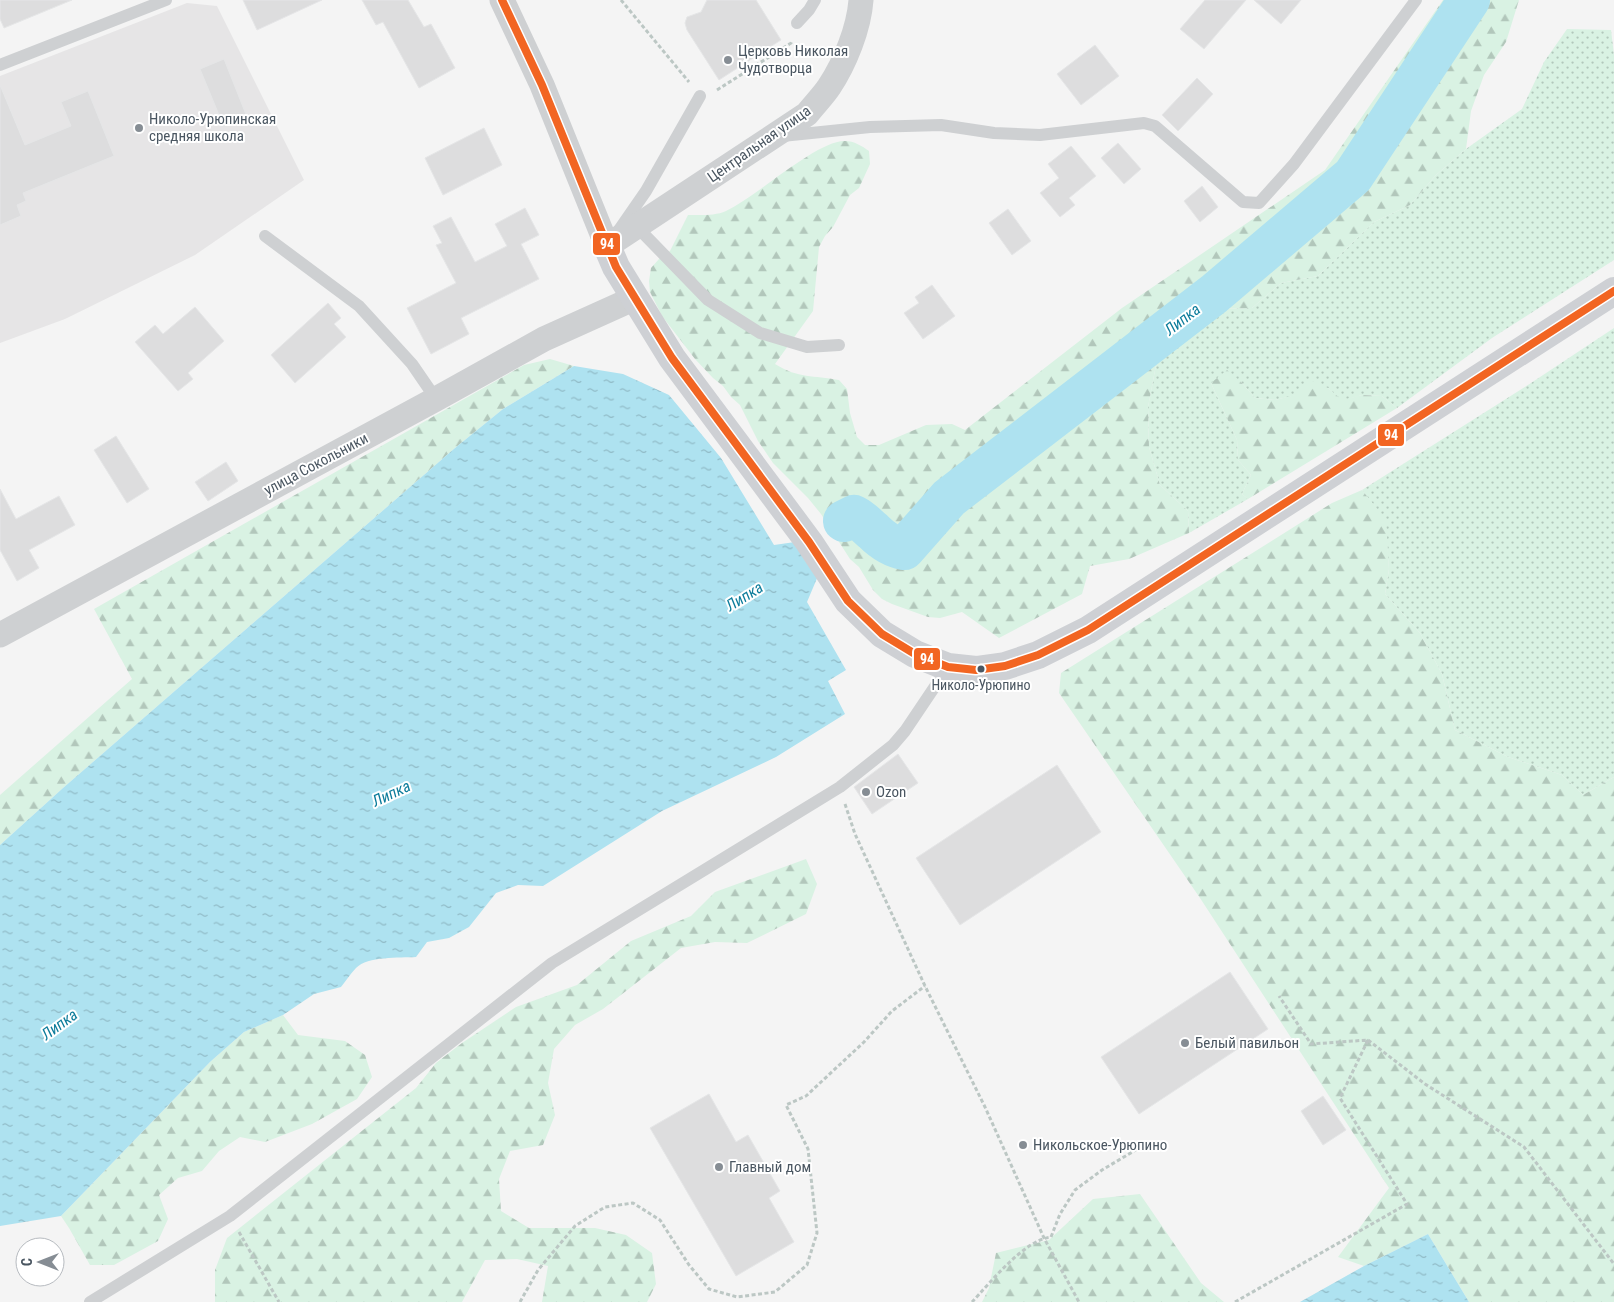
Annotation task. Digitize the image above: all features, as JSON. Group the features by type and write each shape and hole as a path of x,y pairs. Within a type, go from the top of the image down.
{"street":[{"path":"502,0 542,85 616,267 672,358 809,542 848,600 882,634 916,654 948,667 976,670 1005,666 1038,655 1088,630 1614,291"},
{"name":"Центральная улица","path":"607,246 807,114 829,87 847,52 860,11 860,0"},
{"name":"улица Сокольники","path":"0,635 436,400 544,339 635,298"}],"lane":[{"path":"0,64 166,0"},
{"path":"797,23 815,0"},
{"path":"775,136 870,127 941,125 994,133 1040,135 1144,123 1155,126 1243,202 1259,203 1294,164 1416,0"},
{"path":"607,246 646,191 700,96"},
{"path":"637,227 708,300 760,333 807,347 839,346"},
{"path":"265,236 359,306 412,364 436,400"},
{"path":"90,1302 230,1216 552,963 840,787 893,745 948,667"}],"path":[{"path":"621,0 700,96 709,96 791,43 797,32 797,23"},
{"path":"840,787 855,834 925,986 985,1107 1044,1238 1080,1302"},
{"path":"520,1302 538,1270 575,1226 604,1207 633,1203 660,1220 688,1265 709,1289 737,1297 775,1292 807,1265 816,1233 808,1149 786,1105 806,1096 864,1042 892,1011 925,986"},
{"path":"1279,996 1311,1044 1368,1040 1425,1084 1524,1147 1614,1264"},
{"path":"1234,1302 1408,1204 1340,1098 1368,1040"},
{"path":"972,1302 1016,1256 1044,1238 1051,1237 1060,1214 1075,1190 1102,1170 1138,1148"},
{"path":"230,1216 279,1302"}],"shaded area":[{"name":"Николо-Урюпинская средняя школа","path":"187,3 217,6 304,180 195,255 65,319 0,343 0,76"}],"green space":[{"path":"1443,0 1519,0 1506,42 1484,75 1471,111 1466,149 1436,175 1410,205 1374,222 1318,276 1281,283 1252,308 1213,309 1181,332 1156,365 1148,407 1149,447 1160,485 1188,511 1189,533 1129,559 1090,566 1082,594 999,638 962,612 940,618 928,617 882,599 873,590 859,567 850,559 821,514 773,463 758,441 740,405 695,359 662,316 650,292 651,268 670,251 688,215 722,213 819,150 833,143 845,141 858,144 869,151 870,164 859,188 850,195 833,227 819,247 813,311 775,364 791,372 806,376 839,380 847,389 850,413 857,437 865,445 879,445 926,425 952,424 965,430 1122,308 1325,170"},
{"path":"1567,29 1611,30 1614,55 1614,260 1492,338 1397,408 1382,396 1362,395 1342,401 1328,388 1275,400 1255,398 1241,382 1211,383 1237,440 1238,460 1251,475 1242,494 1248,499 1189,533 1188,511 1160,485 1149,447 1148,407 1156,365 1181,332 1213,309 1252,308 1281,283 1318,276 1374,222 1410,205 1436,175 1466,149 1522,109 1544,62"},
{"path":"1614,328 1614,777 1583,795 1562,775 1508,757 1455,730 1442,674 1420,633 1385,594 1389,569 1385,520 1362,490"},
{"path":"550,359 574,366 503,409 455,448 63,788 0,845 0,795 132,679 94,609 524,365"},
{"path":"1227,370 1255,398 1275,400 1295,395 1310,380 1328,388 1342,400 1362,395 1382,396 1397,408 1248,499 1242,494 1251,475 1238,460 1237,440 1211,383"},
{"path":"1362,490 1386,520 1389,569 1385,594 1420,633 1442,674 1455,730 1508,757 1562,775 1583,795 1614,777 1614,1302 1469,1302 1428,1234 1364,1266 1338,1257 1389,1188 1200,898 1059,693 1061,673 1332,503"},
{"path":"806,859 817,884 806,914 747,943 715,942 681,948 603,1009 575,1025 554,1049 548,1083 555,1115 543,1145 510,1151 499,1179 501,1211 529,1228 595,1228 626,1235 652,1253 656,1284 647,1302 542,1302 548,1266 517,1259 485,1260 462,1302 215,1302 215,1270 227,1238 416,1088 436,1063 462,1043 516,1007 577,985 631,941 691,916 715,892"},
{"path":"283,1015 298,1035 345,1041 365,1055 372,1077 357,1099 312,1124 265,1142 240,1137 219,1151 202,1171 178,1178 159,1195 168,1219 158,1241 114,1265 90,1265 61,1216 210,1062 244,1032"},
{"path":"1140,1194 1201,1283 1224,1302 982,1302 989,1288 996,1253 1049,1240 1093,1199"}],"water":[{"path":"574,366 623,374 669,395 721,458 774,545 795,542 818,576 807,602 846,670 828,681 845,714 776,757 662,811 543,886 518,885 496,893 469,927 449,938 427,942 416,957 384,958 361,964 341,987 314,994 283,1015 244,1032 210,1062 61,1216 0,1226 0,845 63,788 455,448 503,409"},
{"path":"1428,1234 1469,1302 1300,1302 1364,1266"}],"building":[{"path":"0,0 72,0 4,28 0,19"},
{"path":"243,0 322,0 257,30"},
{"path":"362,0 408,0 424,27 431,24 455,68 419,88 383,22 376,25"},
{"name":"Церковь Николая Чудотворца","path":"707,0 756,0 781,40 719,80 687,30 685,23 687,17 701,12"},
{"path":"1205,0 1246,0 1204,49 1180,29"},
{"path":"1254,0 1301,0 1281,24"},
{"path":"1095,45 1119,76 1081,105 1057,74"},
{"path":"224,59 247,117 224,127 200,69"},
{"path":"1197,78 1213,94 1178,131 1162,115"},
{"path":"0,85 25,145 71,126 61,102 88,91 114,156 23,193 26,201 17,205 21,216 0,225"},
{"path":"484,128 502,165 443,195 425,158"},
{"path":"1118,143 1141,169 1124,184 1101,158"},
{"path":"1071,146 1096,176 1069,198 1075,205 1060,217 1040,193 1059,178 1048,164"},
{"path":"1202,186 1218,207 1200,222 1184,201"},
{"path":"525,208 539,235 521,244 539,279 461,318 469,334 431,354 407,308 456,283 436,245 442,243 433,226 451,217 475,262 507,246 495,224"},
{"path":"1008,209 1031,241 1012,255 989,223"},
{"path":"932,285 955,316 923,339 904,313 919,303 915,297"},
{"path":"328,303 341,318 334,324 346,337 295,383 271,355"},
{"path":"195,307 224,341 188,373 193,379 178,391 135,342 155,325 163,334"},
{"path":"116,436 149,489 127,503 94,450"},
{"path":"226,462 238,481 208,501 195,482"},
{"path":"0,489 16,519 59,496 75,525 29,550 39,568 17,581 0,550"},
{"path":"898,754 918,783 872,814 854,787"},
{"path":"1057,765 1101,832 960,925 916,858"},
{"name":"Белый павильон","path":"1230,972 1268,1029 1139,1114 1101,1057"},
{"name":"Главный дом","path":"709,1094 736,1142 748,1135 780,1191 769,1198 794,1242 736,1276 650,1128"},
{"path":"1323,1096 1346,1130 1323,1145 1301,1111"}],"waterway":[{"name":"Липка","path":"844,521 854,516 887,543 904,549 949,498 1214,294 1353,176 1469,0"}],"transit line":[{"name":"94","path":"502,0 542,85 616,267 672,358 809,542 848,601 882,634 915,654 948,667 976,670 1005,666 1038,655 1088,630 1614,291"}],"place":[{"name":"Церковь Николая Чудотворца","path":"728,60"},
{"name":"Николо-Урюпинская средняя школа","path":"139,128"},
{"name":"Николо-Урюпино","path":"981,669"},
{"name":"Ozon","path":"866,792"},
{"name":"Белый павильон","path":"1185,1043"},
{"name":"Никольское-Урюпино","path":"1023,1145"},
{"name":"Главный дом","path":"719,1167"}]}
